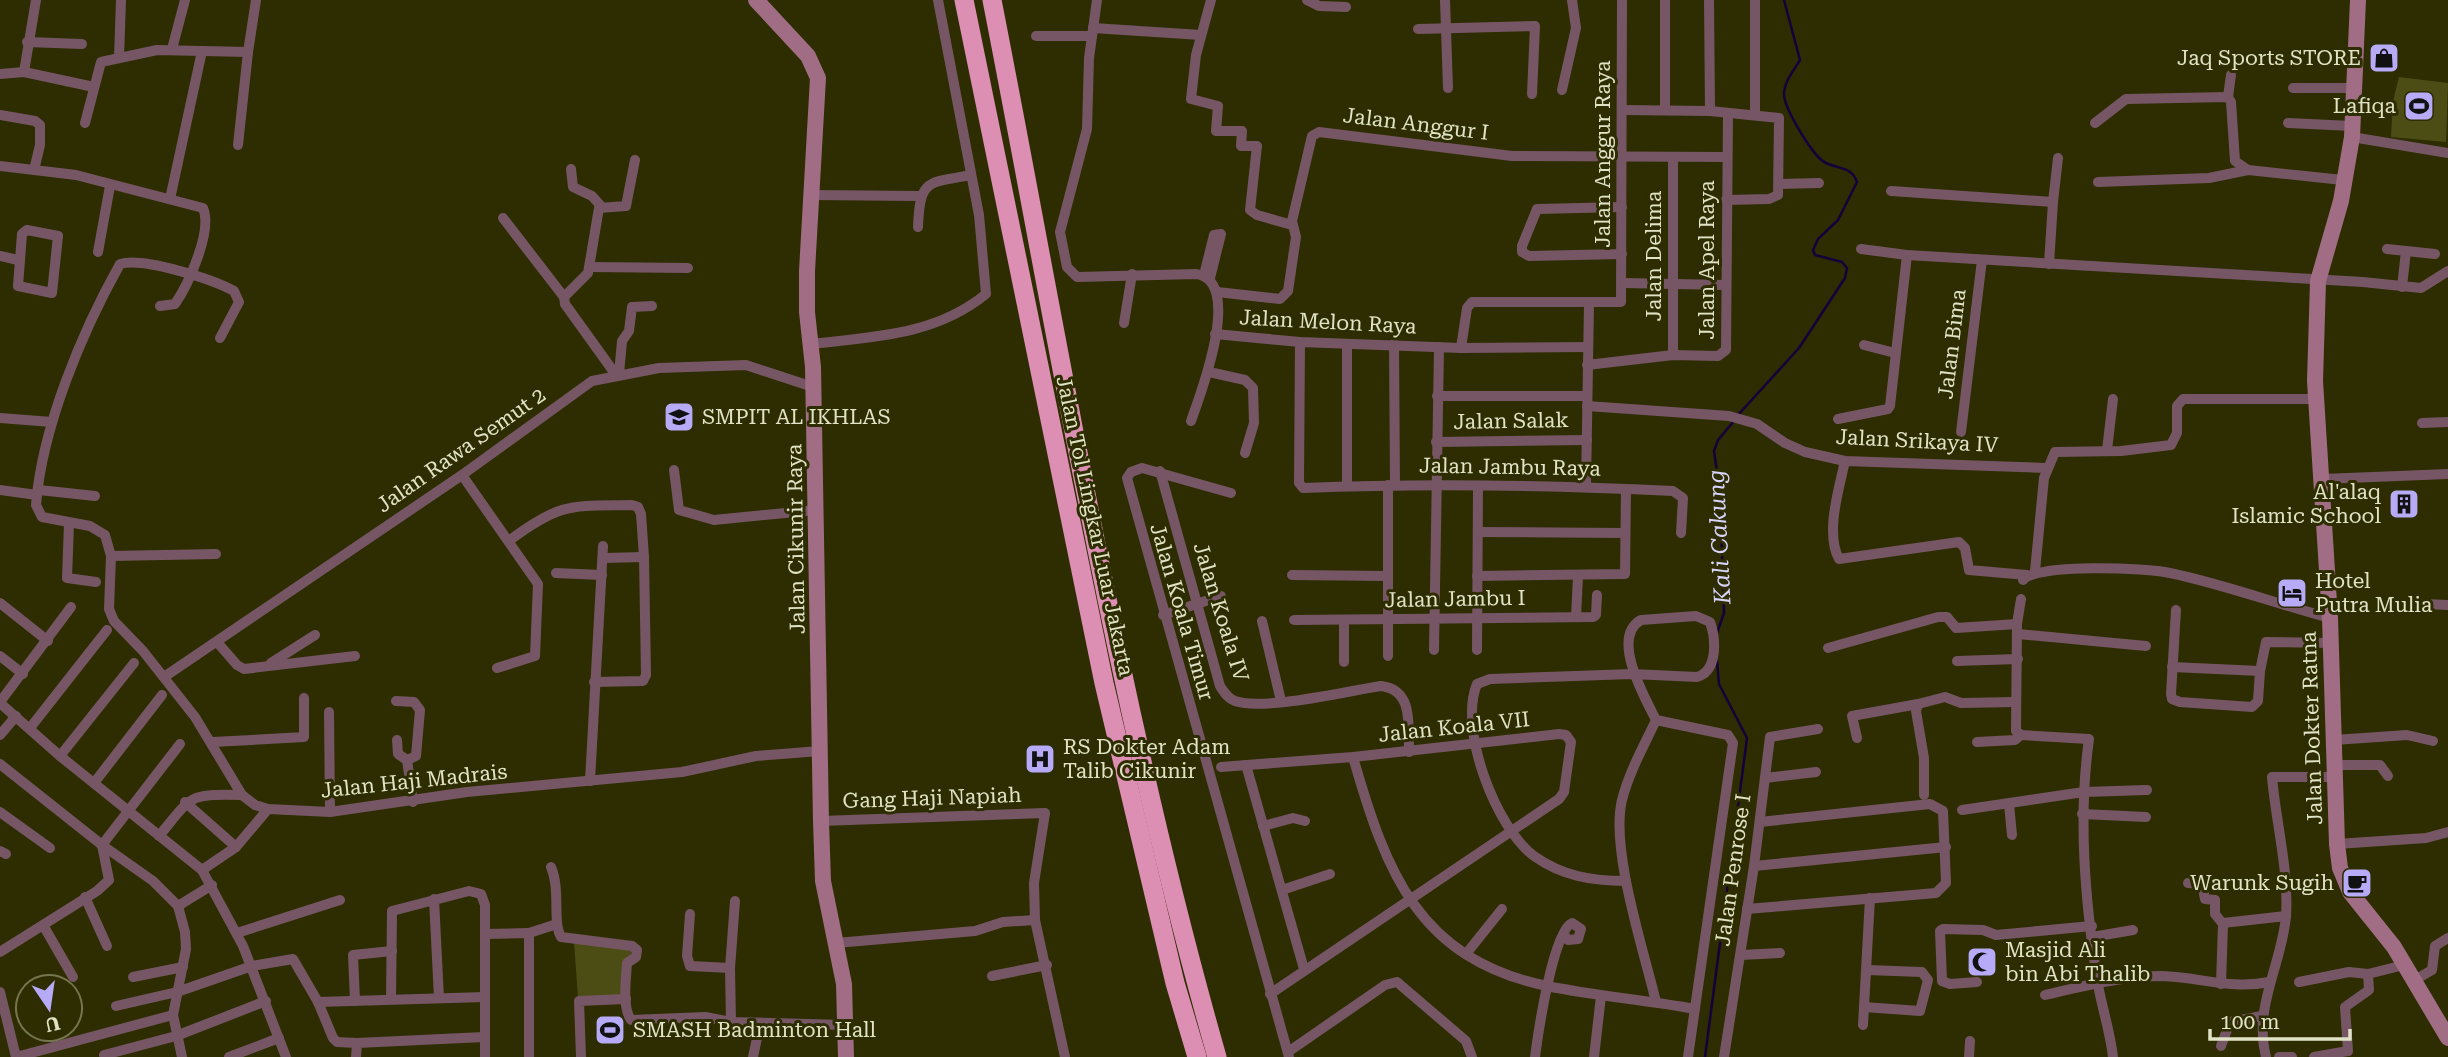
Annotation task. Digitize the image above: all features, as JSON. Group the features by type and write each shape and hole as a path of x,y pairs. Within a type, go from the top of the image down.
{"highway":[{"name":"Jalan Tol Lingkar Luar Jakarta","path":"964,0 1104,683 1175,983 1197,1057"},
{"name":"Jalan Tol Lingkar Luar Jakarta","path":"992,0 1137,744 1183,939 1217,1057"}],"street":[{"path":"24,72 36,0"},
{"path":"120,58 121,0"},
{"path":"172,49 185,0"},
{"path":"238,145 256,0"},
{"name":"Jalan Cikunir Raya","path":"756,0 808,56 818,78 807,312 812,344 821,821 823,881 844,984 846,1057"},
{"path":"812,344 909,332 957,313 986,294 984,255 971,175 938,0"},
{"path":"1097,0 1092,32 1087,129 1060,232 1068,267 1077,278 1132,274 1207,276 1217,292 1215,334 1209,372 1191,421"},
{"path":"1211,0 1192,74 1191,99 1218,106 1216,131 1242,131 1241,146 1257,146 1250,210 1257,215 1292,225"},
{"path":"1307,0 1319,5 1346,7"},
{"path":"1445,0 1448,88"},
{"path":"1562,90 1576,28 1572,0"},
{"name":"Jalan Anggur Raya","path":"1589,303 1621,302 1622,0"},
{"path":"1665,0 1665,110"},
{"path":"1709,0 1710,111"},
{"path":"1755,0 1755,114"},
{"name":"Jalan Dokter Ratna","path":"2358,0 2352,131 2318,281 2315,399 2330,618 2337,844 2340,868 2350,892 2394,947 2448,1038"},
{"path":"1418,29 1535,26 1532,94"},
{"path":"1036,36 1092,32 1201,35"},
{"path":"27,42 82,44"},
{"path":"85,123 101,62 172,49 248,52"},
{"path":"170,199 202,51"},
{"path":"0,74 24,72 93,87"},
{"path":"2231,75 2228,97 2231,102 2235,161 2248,170"},
{"path":"2293,88 2356,88"},
{"path":"2095,124 2126,99 2228,97"},
{"path":"1622,110 1710,111 1776,116 1779,121 1779,184 1775,198 1726,200"},
{"name":"Jalan Apel Raya","path":"1587,365 1673,355 1718,356 1726,350 1728,113"},
{"path":"0,115 40,124 40,145 34,170"},
{"path":"2288,122 2352,131 2448,153"},
{"name":"Jalan Anggur I","path":"1217,292 1280,299 1288,291 1296,237 1292,225 1312,136 1319,132 1512,156 1726,157"},
{"name":"Jalan Delima","path":"1673,157 1673,355"},
{"path":"2049,264 2058,159"},
{"path":"571,169 573,187 592,196 601,206 626,206 635,160"},
{"path":"0,166 76,175 110,186 200,206 205,212 192,275 175,304 160,306"},
{"path":"2098,182 2209,178 2248,170 2343,180"},
{"path":"918,227 919,196 932,182 971,175"},
{"path":"1779,184 1819,183"},
{"path":"98,252 110,186"},
{"path":"1891,191 2053,202"},
{"path":"811,195 919,196"},
{"path":"564,297 582,281 590,267 601,206"},
{"path":"1622,207 1537,209 1522,246 1522,251 1529,256 1622,254"},
{"path":"503,218 564,297 565,304 617,374"},
{"path":"25,230 57,234 52,293 18,287 18,260 25,230"},
{"path":"1861,249 1907,255 2363,282 2421,288 2448,271"},
{"path":"2386,249 2435,254"},
{"path":"2402,287 2406,251"},
{"path":"1838,419 1888,409 1892,402 1907,255"},
{"path":"0,257 18,260"},
{"name":"Jalan Bima","path":"1961,432 1982,260"},
{"path":"220,338 239,298 229,288 192,275 130,262 119,265 92,321 52,422 38,492 40,516 99,529 110,543 110,612 213,742 242,795"},
{"path":"590,267 688,268"},
{"path":"1124,323 1132,274"},
{"path":"2436,281 2448,283"},
{"path":"1623,283 1727,285"},
{"path":"1461,348 1467,308 1472,302 1589,303 1586,486"},
{"path":"617,374 622,341 629,331 632,307 652,306"},
{"name":"Jalan Melon Raya","path":"1215,334 1300,342 1461,348 1587,347"},
{"name":"Jalan Jambu Raya","path":"1300,342 1299,483 1303,488 1435,484 1478,488 1586,486 1679,493 1684,505 1681,533"},
{"path":"1348,344 1348,486"},
{"path":"1388,656 1394,344"},
{"path":"1864,345 1895,353"},
{"path":"1434,650 1439,347"},
{"name":"Jalan Rawa Semut 2","path":"164,677 462,475 592,381 617,374 659,368 746,365 813,387"},
{"path":"1209,372 1245,380 1253,388 1256,401 1254,423 1245,453"},
{"name":"Jalan Srikaya IV","path":"1437,396 1586,401 1729,416 1747,420 1795,448 1845,461 2046,468"},
{"path":"2107,450 2113,399"},
{"path":"2029,575 2046,468 2055,452 2171,445 2177,433 2177,406 2183,399 2315,399"},
{"path":"0,418 52,422"},
{"path":"2422,423 2448,422"},
{"name":"Jalan Salak","path":"1436,442 1587,439"},
{"path":"1845,461 1835,521 1835,546 1839,559 1959,541 1965,548 1969,570 2029,575 2059,568 2166,572 2330,618"},
{"name":"Jalan Koala Timur","path":"1160,471 1142,468 1131,472 1127,487 1289,1055"},
{"path":"674,470 679,510 706,520 816,510"},
{"path":"1160,471 1231,493"},
{"name":"Jalan Koala IV","path":"1160,471 1220,686 1227,697 1236,702 1281,701 1381,686 1393,687 1402,694 1405,704 1409,752"},
{"path":"2322,478 2448,474"},
{"path":"462,475 510,540 538,584 536,654 533,659 497,668"},
{"path":"1477,650 1478,488"},
{"path":"1477,576 1625,574 1626,489"},
{"path":"0,490 95,496"},
{"path":"510,540 560,508 632,505 638,508 641,514 643,556 645,679 635,682 594,682"},
{"path":"69,523 67,578 96,582"},
{"path":"1478,532 1625,533"},
{"path":"590,781 603,552 643,556"},
{"path":"111,556 216,554"},
{"path":"556,573 602,575"},
{"path":"1292,575 1388,576"},
{"path":"1578,576 1576,617 1596,615 1597,595"},
{"path":"1163,615 1221,596"},
{"path":"2021,598 2017,629 2017,731 2021,734 2087,737 2082,814 2098,983 2108,1018 2113,1057"},
{"path":"0,603 48,641"},
{"path":"2402,603 2448,605"},
{"path":"71,607 0,703 60,756 202,870 252,965 286,1057"},
{"path":"2176,610 2171,694 2175,701 2247,708 2256,706 2266,642 2330,643"},
{"name":"Jalan Jambu I","path":"1294,620 1576,617"},
{"path":"1626,881 1598,881 1563,872 1532,854 1511,831 1487,783 1476,745 1473,704 1477,684 1490,679 1632,674 1705,675 1712,667 1714,632 1710,622 1696,617 1641,620 1634,624 1630,632 1632,674 1656,720"},
{"path":"1828,648 1938,617 1947,617 1956,628 2017,629 2146,646"},
{"path":"1262,621 1281,701"},
{"path":"1344,621 1344,662"},
{"path":"30,728 107,631"},
{"path":"269,665 315,635"},
{"path":"217,642 240,668 355,656"},
{"path":"0,656 23,674"},
{"path":"1956,661 2018,659"},
{"path":"60,756 134,663"},
{"path":"2172,667 2260,671"},
{"path":"93,783 162,695"},
{"path":"1857,738 1852,716 1945,697 1961,703 2016,702"},
{"path":"213,742 304,737 304,698"},
{"path":"396,701 414,702 420,707 416,756 407,760"},
{"path":"1918,704 1916,710 1925,768 1924,795"},
{"path":"329,712 330,812"},
{"path":"0,735 16,716"},
{"path":"1656,720 1628,779 1621,802 1626,881 1657,1002"},
{"path":"1656,720 1728,735 1733,743 1688,1057"},
{"name":"Jalan Penrose I","path":"1724,1057 1754,866 1770,737 1818,729"},
{"path":"1977,742 2015,740 2021,734"},
{"name":"Jalan Koala VII","path":"1221,766 1409,752 1566,735 1571,742 1562,796 1511,831"},
{"path":"2333,740 2407,735 2433,741"},
{"path":"397,740 398,754 407,760 413,802"},
{"path":"0,952 109,879 102,845 180,744"},
{"name":"Jalan Haji Madrais","path":"242,795 255,805 268,809 330,812 467,792 682,772 756,756 820,751"},
{"path":"1353,757 1374,829 1409,900 1436,933 1466,954 1520,979 1601,996 1695,1009"},
{"path":"0,764 102,845 153,881 178,906 185,932 183,967 173,1015 182,1057"},
{"path":"1246,765 1304,969"},
{"path":"2266,1057 2262,1016 2286,916 2284,864 2272,778 2380,765 2388,776"},
{"path":"1765,778 1816,772"},
{"path":"1962,810 2084,792 2147,790"},
{"path":"159,836 185,802 206,794 242,795"},
{"path":"185,802 236,847"},
{"path":"1747,909 1936,893 1942,890 1946,883 1943,811 1930,804 1760,822"},
{"path":"2009,804 2012,835"},
{"path":"202,870 236,847 268,809"},
{"path":"0,812 50,848"},
{"name":"Gang Haji Napiah","path":"821,821 1045,813 1034,883 1035,920"},
{"path":"2082,814 2146,817"},
{"path":"1263,826 1293,818 1305,821"},
{"path":"1270,995 1304,969 1511,831"},
{"path":"2337,844 2426,838 2448,832"},
{"path":"1754,866 1946,847"},
{"path":"551,867 558,889 557,924 561,936 635,948 636,957 627,963 626,999 628,1016 635,1022 705,1017 760,1024 845,1025"},
{"path":"1282,890 1330,874"},
{"path":"2188,883 2202,884 2205,899 2215,900 2215,914 2222,923 2221,984"},
{"path":"178,906 212,885"},
{"path":"391,999 392,911 470,891 481,894 485,934 485,1057"},
{"path":"85,897 107,946"},
{"path":"1863,1025 1870,898"},
{"path":"434,899 439,998"},
{"path":"237,933 340,900"},
{"path":"731,1022 730,968 735,901"},
{"path":"1466,954 1502,909"},
{"path":"690,914 688,963 696,967 730,968"},
{"path":"2222,923 2286,916"},
{"path":"836,943 975,931 1003,922 1035,920 1065,1057"},
{"path":"485,934 529,933 557,924"},
{"path":"43,925 72,973"},
{"path":"1977,982 1942,981 1940,931 1983,930 1996,935 2133,930"},
{"path":"529,933 529,1057"},
{"path":"1535,1057 1545,985 1564,936"},
{"path":"2413,981 2432,970 2435,946 2448,938"},
{"path":"355,1001 353,955 392,950"},
{"path":"1741,955 1780,953"},
{"path":"116,1006 177,992 252,965 295,960 337,1042 484,1037"},
{"path":"992,976 1046,965"},
{"path":"2299,982 2349,972 2368,974 2404,965"},
{"path":"133,977 183,967"},
{"path":"1864,1007 1920,1011 1928,980 1922,972 1867,970"},
{"path":"2314,1057 2348,1051 2345,1007 2368,990 2368,974"},
{"path":"2045,995 2129,977 2165,976 2221,984 2269,982"},
{"path":"1289,1055 1385,985 1397,982 1462,1036 1472,1054"},
{"path":"0,992 16,1057 173,1015"},
{"path":"1594,1057 1601,996"},
{"path":"318,1002 485,998"},
{"path":"581,1057 579,1001 626,999"},
{"path":"104,1055 176,1036 266,1001"},
{"path":"2221,1046 2230,1022 2262,1016"},
{"path":"753,1057 760,1024"},
{"path":"229,1057 279,1038"},
{"path":"1969,1057 1970,1041"},
{"path":"356,1057 357,1043"},
{"path":"2279,1057 2292,1057"}],"shaded area":[{"name":"Lafiqa","path":"2399,77 2448,83 2446,142 2391,137 2393,101"},
{"path":"574,942 632,949 623,996 578,997"}],"waterway":[{"name":"Kali Cakung","path":"1738,415 1799,348 1845,278 1847,268 1842,262 1815,255 1813,250 1818,239 1838,220 1857,182 1848,171 1820,159 1807,142 1785,101 1784,90 1800,60 1784,0"},
{"name":"Kali Cakung","path":"1717,633 1724,613 1720,492 1714,451 1718,440 1734,421"},
{"name":"Kali Cakung","path":"1705,1057 1747,738 1719,684 1717,661"}],"place":[{"name":"Jaq Sports STORE","path":"2384,58"},
{"name":"Lafiqa","path":"2419,106"},
{"name":"SMPIT AL IKHLAS","path":"679,417"},
{"name":"Al'alaq Islamic School","path":"2404,504"},
{"name":"Hotel Putra Mulia","path":"2292,593"},
{"name":"RS Dokter Adam Talib Cikunir","path":"1040,759"},
{"name":"Warunk Sugih","path":"2357,883"},
{"name":"Masjid Ali bin Abi Thalib","path":"1982,962"},
{"name":"SMASH Badminton Hall","path":"610,1030"}]}
